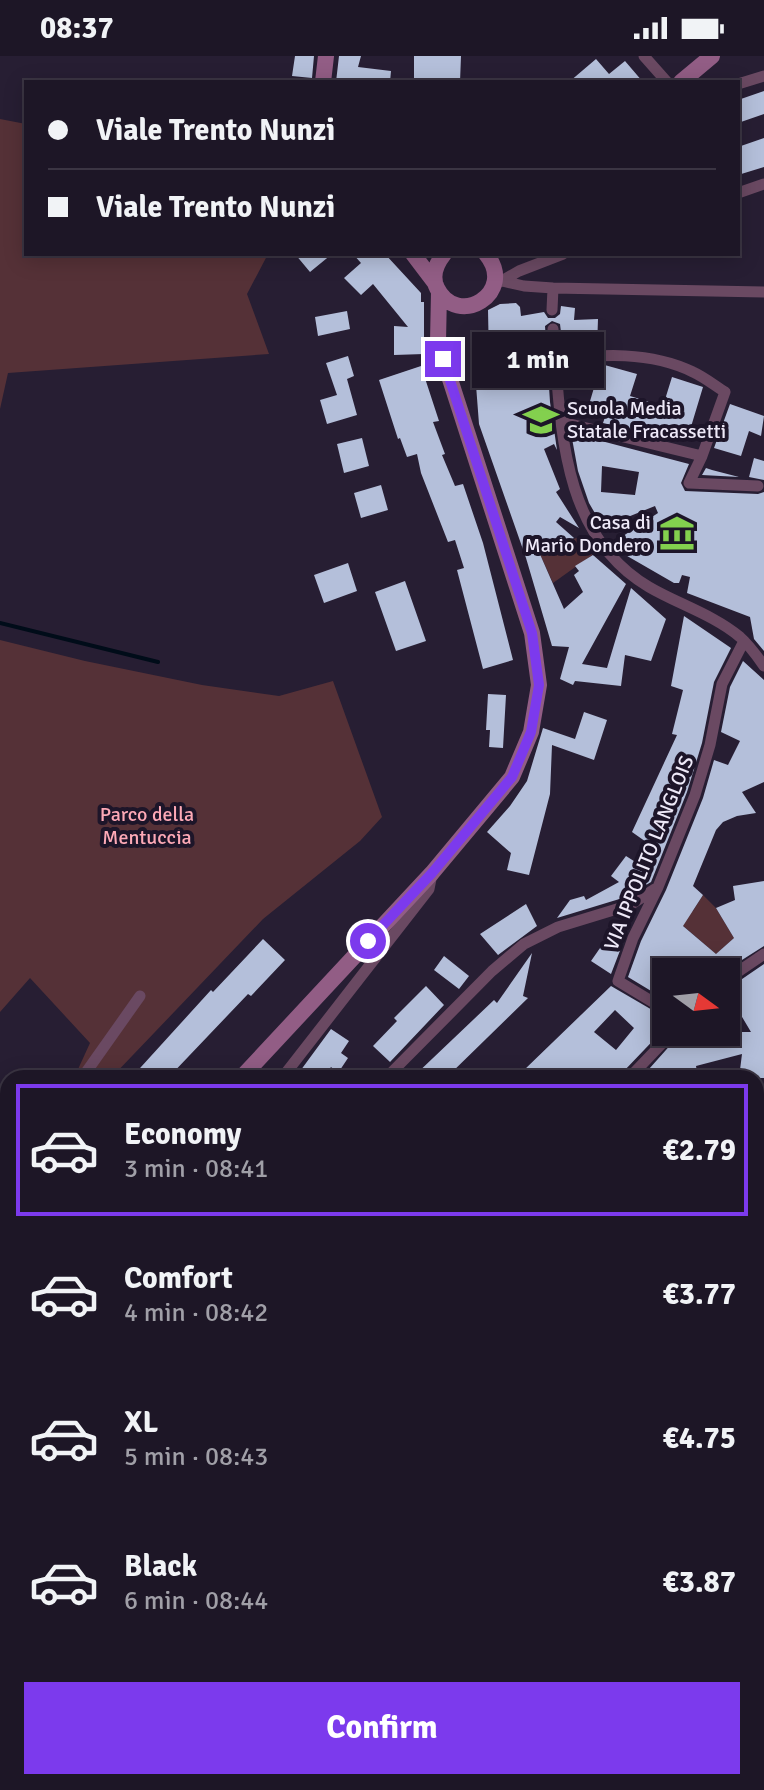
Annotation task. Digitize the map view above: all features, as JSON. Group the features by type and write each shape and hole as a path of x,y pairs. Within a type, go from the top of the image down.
{"main road":[{"path":"323,80 326,56"},
{"path":"683,80 712,56"},
{"path":"415,256 437,288 455,305 474,305 498,283 487,256"},
{"path":"248,1070 432,873 512,777 531,732 539,685 532,633 438,342 437,264 442,256"},
{"path":"438,342 455,305"}],"street":[{"path":"644,56 665,80"},
{"path":"740,83 764,76"},
{"path":"740,192 764,184"},
{"path":"498,283 558,256"},
{"path":"498,283 553,288 764,292"},
{"path":"552,310 553,288"},
{"path":"553,329 566,457 584,516 600,543 622,570 650,588 714,620 744,641 764,666"},
{"path":"556,360 599,354 654,359 692,371 725,392 689,483 758,486"},
{"path":"562,422 702,456"},
{"name":"VIA IPPOLITO LANGLOIS","path":"652,1002 618,981 633,938 658,887 695,795 710,745 722,684 744,641"},
{"path":"288,1070 429,889 432,873"},
{"path":"394,1070 492,971 524,944 558,927 630,905 658,887"},
{"path":"740,970 764,954"},
{"path":"88,1070 140,996"},
{"path":"637,1070 660,1046"}],"green space":[{"path":"0,119 24,124 24,256 267,256 247,294 269,354 8,373 0,409"},
{"path":"579,537 595,553 553,583 539,552"},
{"name":"Parco della Mentuccia","path":"0,640 202,685 279,696 333,681 382,817 360,841 263,919 119,1070 78,1070 90,1043 30,978 0,1012"},
{"path":"703,895 716,908 734,938 716,954 674,918 693,911"}],"building":[{"path":"295,56 314,56 312,78 292,76"},
{"path":"339,56 361,56 358,67 391,71 390,80 336,80"},
{"path":"414,56 461,56 460,80 414,80"},
{"path":"596,59 609,74 625,61 641,80 571,80"},
{"path":"764,91 764,114 740,122 740,99"},
{"path":"764,138 764,167 740,174 740,146"},
{"path":"297,256 330,256 310,272"},
{"path":"355,256 387,256 421,293 421,302 424,302 424,354 394,355 394,326 408,327 373,284 361,295 344,278 361,263"},
{"path":"516,303 521,316 544,312 548,318 555,318 560,314 561,306 575,308 574,320 598,319 597,348 563,349 560,324 552,321 545,326 557,450 554,444 544,449 560,489 556,492 579,528 560,517 556,522 574,538 539,552 564,609 583,592 574,575 579,571 575,566 593,555 626,584 582,664 607,668 631,588 666,619 651,661 625,655 621,686 575,681 573,685 560,679 569,647 552,646 526,558 479,424 475,372 489,361 488,310 500,304","holes":["523,358 526,382 501,383 501,361"]},
{"path":"347,311 350,329 318,336 315,317"},
{"path":"348,356 354,376 347,379 357,415 327,424 320,400 337,395 326,363"},
{"path":"601,364 637,374 630,396 663,406 672,377 703,387 687,440 638,425 636,431 603,423 606,414 588,408"},
{"path":"421,366 439,421 433,422 445,454 442,455 455,486 463,484 483,543 513,660 483,669 457,570 464,568 455,540 448,542 421,473 417,454 407,457 398,439 379,380"},
{"path":"730,404 764,416 761,436 749,431 741,456 714,448"},
{"path":"571,433 689,464 681,483 685,491 764,492 764,651 754,639 750,617 687,593 690,577 682,575 679,583 674,583 622,553 614,542 658,513 655,506 603,527 589,503 578,471","holes":["602,466 639,472 635,495 601,492"]},
{"path":"362,438 369,466 344,473 337,444"},
{"path":"754,458 764,461 764,480 749,477"},
{"path":"706,468 712,470 739,477 702,475"},
{"path":"381,485 388,510 361,518 354,493"},
{"path":"348,563 357,591 324,603 314,575"},
{"path":"405,581 426,641 396,651 375,592"},
{"path":"684,616 731,648 714,682 702,743 687,792 651,882 626,897 557,918 570,900 584,896 586,900 619,882 611,876 626,856 637,863 649,844 632,832 677,735 672,734 683,690 671,686"},
{"path":"743,661 764,680 764,782 742,792 756,813 737,816 723,822 716,830 693,886 703,895 683,926 716,954 734,938 716,908 735,900 733,886 764,881 764,946 740,961 740,958 652,958 652,992 628,977 703,798 714,760 728,765 740,741 721,732 730,687"},
{"path":"488,694 506,695 503,748 489,747 490,730 486,730"},
{"path":"584,712 607,720 594,760 552,745 550,794 529,875 507,870 511,853 487,832 527,781 543,728 575,739"},
{"path":"526,904 537,926 498,955 480,934"},
{"path":"607,938 621,948 611,974 591,961"},
{"path":"263,939 285,960 176,1070 138,1070 211,990 213,992"},
{"path":"532,953 523,996 528,998 454,1070 420,1070 494,1000 497,1003"},
{"path":"444,956 469,976 459,989 434,970"},
{"path":"764,964 764,1070 740,1070 742,1054 696,1066 697,1070 648,1070 670,1046 740,1046 740,1032 751,1032 740,1014 740,980"},
{"path":"426,986 444,1005 390,1062 373,1046 397,1021 394,1018"},
{"path":"611,986 652,1010 652,1042 625,1070 524,1070","holes":["615,1010 634,1028 616,1050 594,1032"]},
{"path":"331,1029 349,1041 341,1053 348,1058 340,1070 331,1067 329,1070 301,1070"}],"waterway":[{"path":"0,623 158,662"}],"place":[{"name":"Scuola Media Statale Fracassetti","path":"541,420"},
{"name":"Casa di Mario Dondero","path":"677,533"}],"route":[{"path":"368,941 432,873 512,777 531,732 539,685 532,633 443,359"}]}
